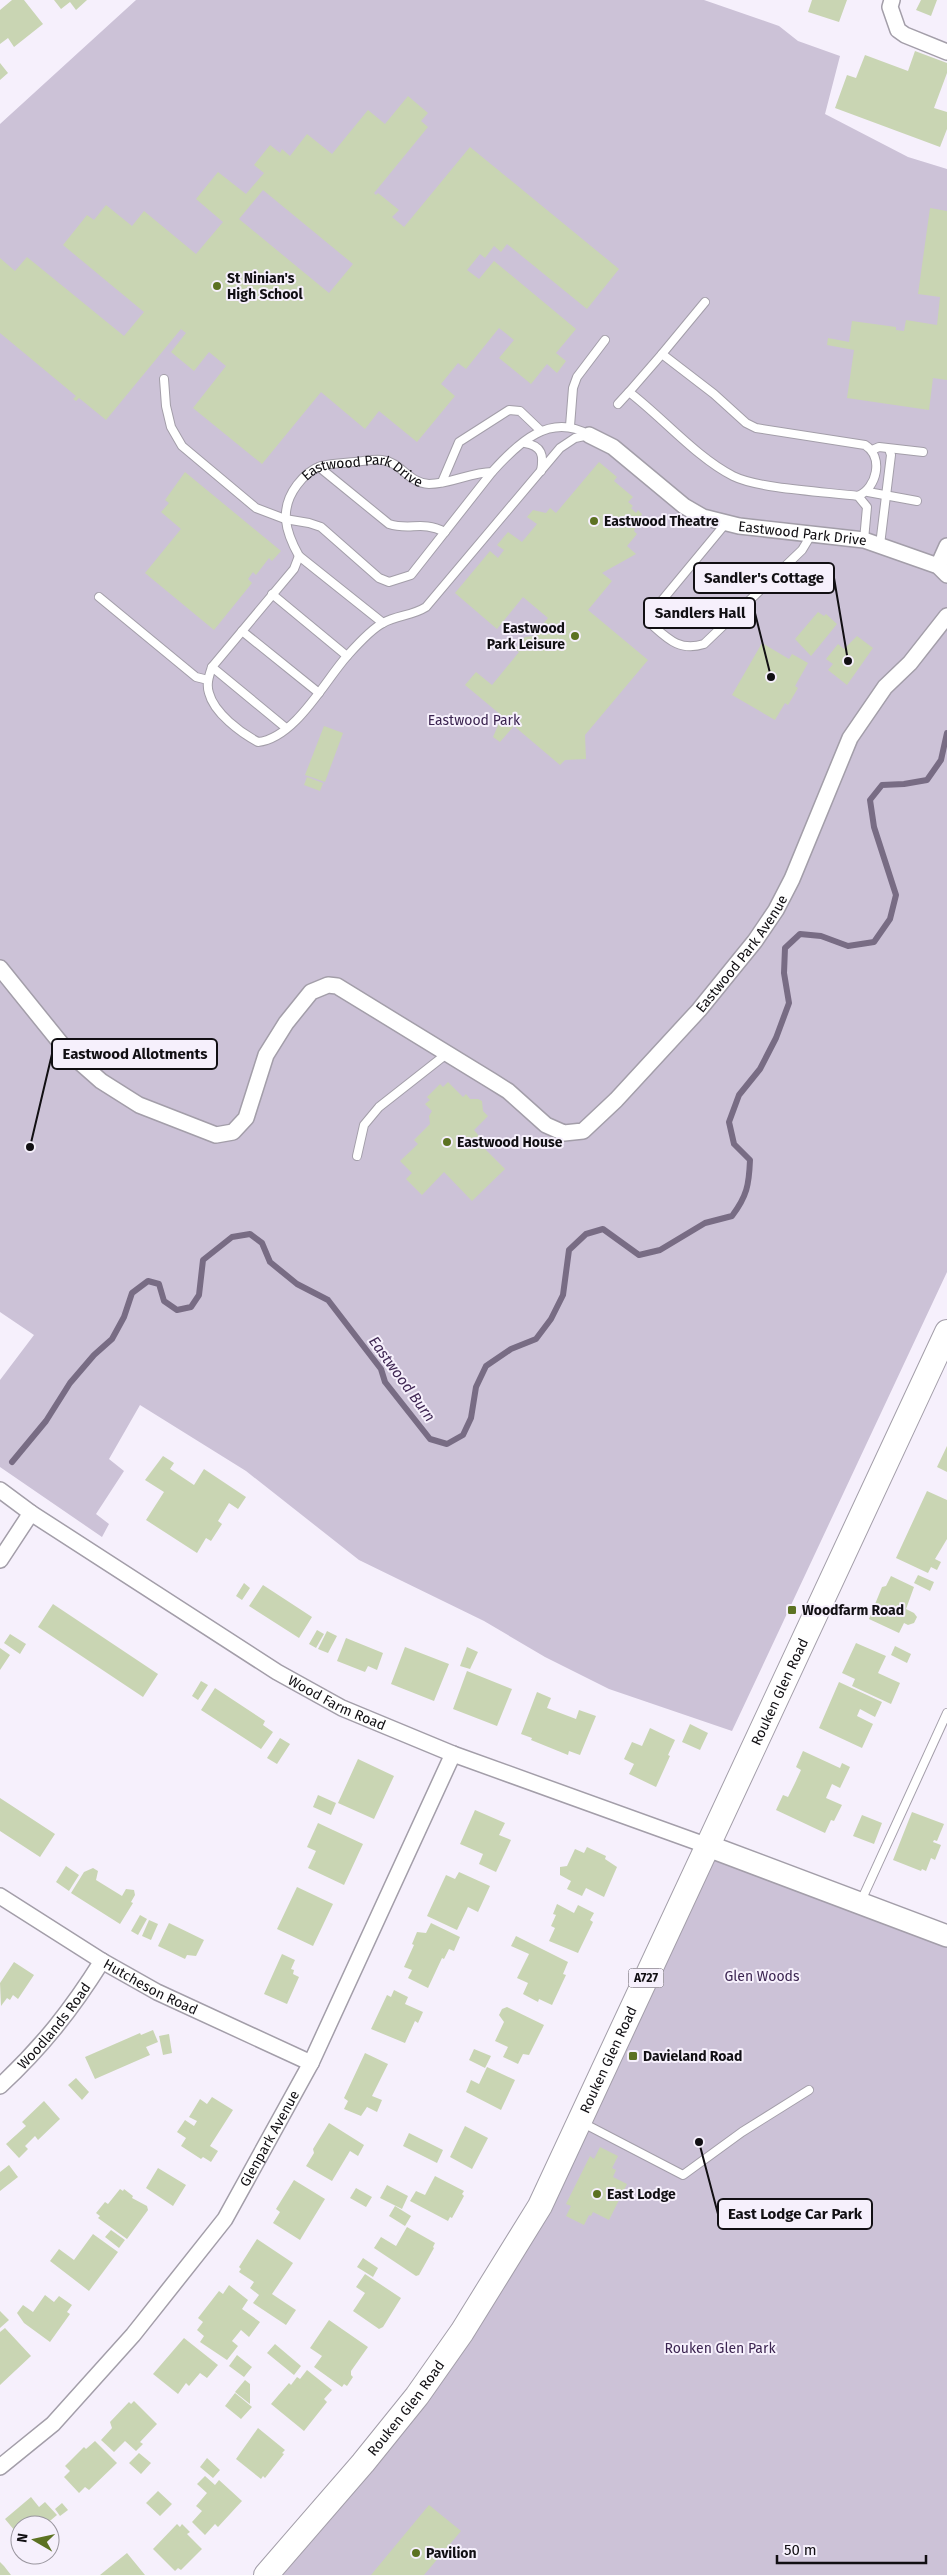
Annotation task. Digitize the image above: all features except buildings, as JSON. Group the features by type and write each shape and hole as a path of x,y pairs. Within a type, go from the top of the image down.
{"main road":[{"name":"Rouken Glen Road","path":"266,2575 363,2463 417,2396 462,2332 540,2206 947,1332"}],"street":[{"path":"892,0 890,7 898,30 905,35 947,52"},
{"name":"Eastwood Park Drive","path":"589,435 613,447 684,506 703,517 726,523 811,535 864,540 943,570"},
{"path":"943,570 947,546"},
{"name":"Eastwood Park Avenue","path":"0,968 67,1051 101,1081 139,1105 216,1135 233,1132 246,1118 266,1055 286,1023 311,992 318,987 337,986 449,1052 508,1091 546,1125 564,1133 582,1131 597,1120 699,1010 754,942 776,910 792,879 850,738 885,686 920,651 947,616"},
{"name":"Wood Farm Road","path":"0,1490 31,1513 316,1695 453,1754 708,1846"},
{"path":"0,1560 31,1513"},
{"name":"Glenpark Avenue","path":"0,2467 60,2416 133,2335 225,2219 312,2063 453,1754"},
{"path":"708,1846 947,1936"},
{"name":"Hutcheson Road","path":"0,1896 102,1960 197,2011 312,2063"},
{"name":"Woodlands Road","path":"0,2086 29,2059 59,2025 102,1960"}],"lane":[{"path":"618,404 705,302"},
{"path":"164,379 167,413 171,427 182,446 256,508 285,519 309,522 321,527 379,578 389,582 411,575 492,472 507,456 541,431 552,427 570,426 573,388 577,378 606,340"},
{"path":"662,354 714,394 746,423 756,428 865,445 872,450 876,458 874,482 868,492"},
{"path":"629,392 718,467 735,477 754,482 858,496 868,492 917,501"},
{"path":"442,482 459,442 509,410 520,412 541,431"},
{"name":"Eastwood Park Drive","path":"570,426 589,435"},
{"path":"299,556 294,569 212,667 208,680 208,692 213,703 238,729 258,742 267,741 286,728 319,693 347,656 383,623 415,614 426,607 560,448 575,438 589,435"},
{"path":"524,442 534,444 541,450 543,458 541,472"},
{"path":"872,450 889,448 924,452"},
{"path":"880,545 891,455 889,448"},
{"name":"Eastwood Park Drive","path":"383,623 299,556 286,531 286,504 291,493 302,478 319,467 381,460 393,463 414,481 428,484 466,478 480,472 492,472"},
{"path":"319,467 389,524 400,528 424,524 445,532"},
{"path":"858,496 866,507 864,540"},
{"path":"726,523 659,604 650,623 671,642 685,648 704,644 802,550 811,535"},
{"path":"272,594 347,656"},
{"path":"99,597 196,676 208,680"},
{"path":"242,631 319,693"},
{"path":"212,667 286,728"},
{"path":"357,1156 364,1126 379,1107 449,1052"},
{"path":"860,1903 947,1713"},
{"path":"580,2121 683,2175 742,2132 809,2090"}],"green space":[{"name":"Eastwood Park","path":"136,0 704,0 779,26 798,41 840,56 825,114 908,157 947,169 947,1272 732,1731 609,1689 545,1657 484,1621 359,1560 246,1471 140,1405 109,1459 124,1471 96,1514 109,1524 102,1537 0,1467 0,1380 34,1335 0,1312 0,124"},
{"name":"Rouken Glen Park","path":"708,1846 947,1936 947,2575 266,2575 500,2271"}],"waterway":[{"name":"Eastwood Burn","path":"12,1462 46,1421 70,1383 94,1355 112,1339 124,1317 132,1293 148,1281 159,1284 164,1301 177,1310 191,1307 199,1295 203,1260 232,1237 250,1234 262,1243 270,1262 297,1284 328,1300 381,1369 385,1382 430,1439 447,1444 463,1435 471,1418 476,1387 486,1366 511,1349 536,1339 551,1319 563,1295 569,1250 586,1234 603,1229 639,1255 660,1250 705,1223 732,1216 737,1209 746,1190 750,1160 734,1144 729,1122 739,1095 760,1069 776,1038 789,1003 784,973 785,948 800,934 821,936 848,946 874,942 890,919 896,895 874,827 870,800 882,785 927,780 941,760 947,733"}],"place":[{"name":"St Ninian's High School","path":"217,286"},
{"name":"Eastwood Theatre","path":"594,521"},
{"name":"Eastwood Park Leisure","path":"575,636"},
{"name":"Sandler's Cottage","path":"848,661"},
{"name":"Sandlers Hall","path":"771,677"},
{"name":"Eastwood House","path":"447,1142"},
{"name":"Eastwood Allotments","path":"30,1147"},
{"name":"Woodfarm Road","path":"792,1610"},
{"name":"Davieland Road","path":"633,2056"},
{"name":"East Lodge Car Park","path":"699,2142"},
{"name":"East Lodge","path":"597,2194"},
{"name":"Pavilion","path":"416,2553"}],"park label":[{"name":"Glen Woods","path":"762,1976"}]}
